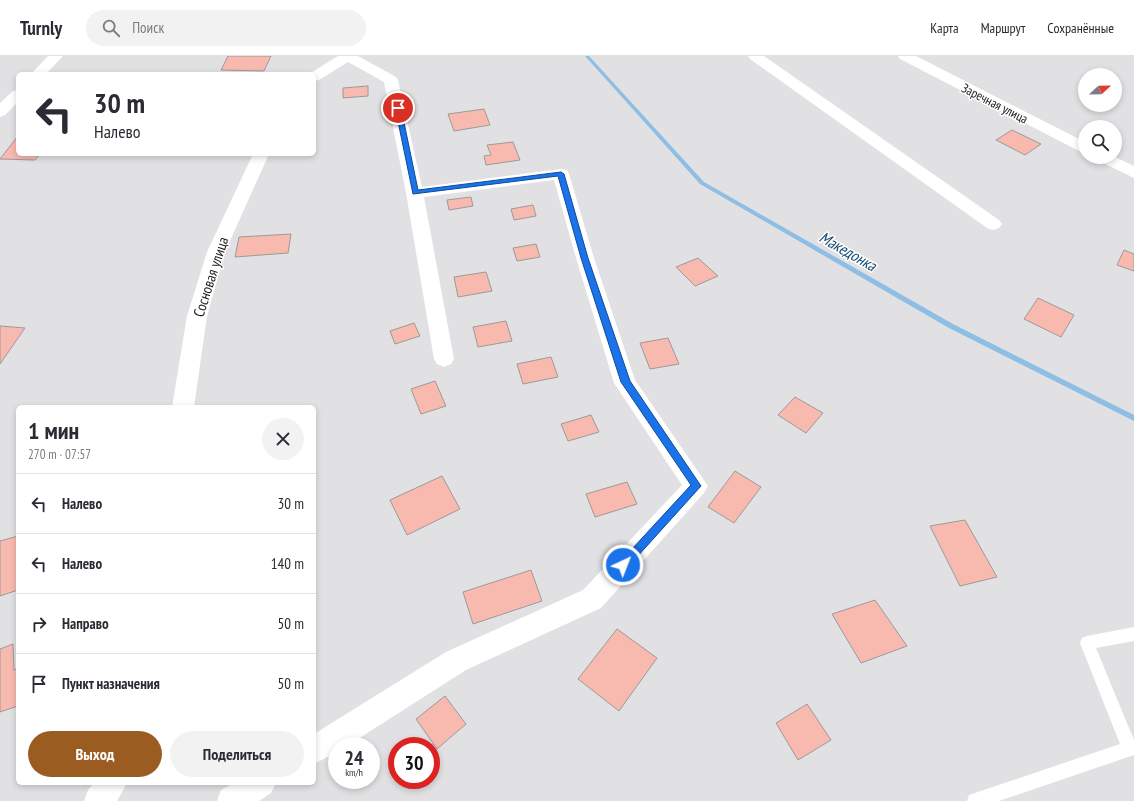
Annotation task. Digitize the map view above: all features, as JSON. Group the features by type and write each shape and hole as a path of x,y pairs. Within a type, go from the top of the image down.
{"street":[{"path":"40,72 56,56"},
{"path":"316,76 348,56 392,80 416,193 444,359"},
{"path":"755,56 993,224"},
{"name":"Заречная улица","path":"905,56 1078,144"},
{"path":"0,112 16,96"},
{"name":"Сосновая улица","path":"183,405 197,316 216,252 260,156"},
{"path":"1117,164 1134,173"},
{"path":"316,749 456,661 592,599 696,486 626,382 584,258 561,174 416,193"},
{"path":"99,801 111,785"},
{"path":"232,801 258,785"}],"lane":[{"path":"975,801 1130,749 1087,643 1134,634"}],"building":[{"path":"228,56 271,56 264,71 221,70"},
{"path":"368,86 368,96 343,98 343,88"},
{"path":"484,109 490,125 454,131 448,114"},
{"path":"1012,130 1041,144 1025,155 996,140"},
{"path":"16,139 16,156 38,156 35,160 0,159"},
{"path":"513,142 520,160 486,165 484,156 491,155 487,145"},
{"path":"471,197 473,206 449,210 447,200"},
{"path":"533,205 536,216 514,220 511,209"},
{"path":"291,234 288,253 235,257 239,237"},
{"path":"536,244 540,257 517,261 513,248"},
{"path":"1124,250 1134,254 1134,271 1117,265"},
{"path":"698,258 718,276 695,286 676,267"},
{"path":"486,272 492,291 458,297 454,277"},
{"path":"1038,298 1074,315 1061,337 1024,319"},
{"path":"506,321 512,341 478,347 473,327"},
{"path":"414,323 420,336 395,344 390,331"},
{"path":"0,326 25,328 0,364"},
{"path":"668,338 679,364 650,369 640,343"},
{"path":"551,357 558,377 523,384 517,364"},
{"path":"435,381 446,406 421,414 411,389"},
{"path":"795,397 823,413 806,433 778,415"},
{"path":"591,415 599,432 568,441 561,424"},
{"path":"735,471 761,487 734,523 708,507"},
{"path":"442,476 460,509 407,535 390,500"},
{"path":"627,482 637,504 595,517 586,494"},
{"path":"965,520 997,577 960,586 930,526"},
{"path":"16,537 16,591 0,596 0,541"},
{"path":"531,570 542,601 473,624 463,592"},
{"path":"875,600 907,646 861,663 832,614"},
{"path":"617,629 657,658 619,711 578,679"},
{"path":"13,644 14,670 16,669 16,707 0,712 0,649"},
{"path":"445,696 466,724 440,746 440,737 429,737 416,719"},
{"path":"807,704 831,740 798,760 776,723"}],"waterway":[{"name":"Македонка","path":"587,56 702,183 951,326 1134,418"}],"route":[{"path":"398,108 416,193 452,187 561,174 584,258 626,382 696,486 623,565"}]}
